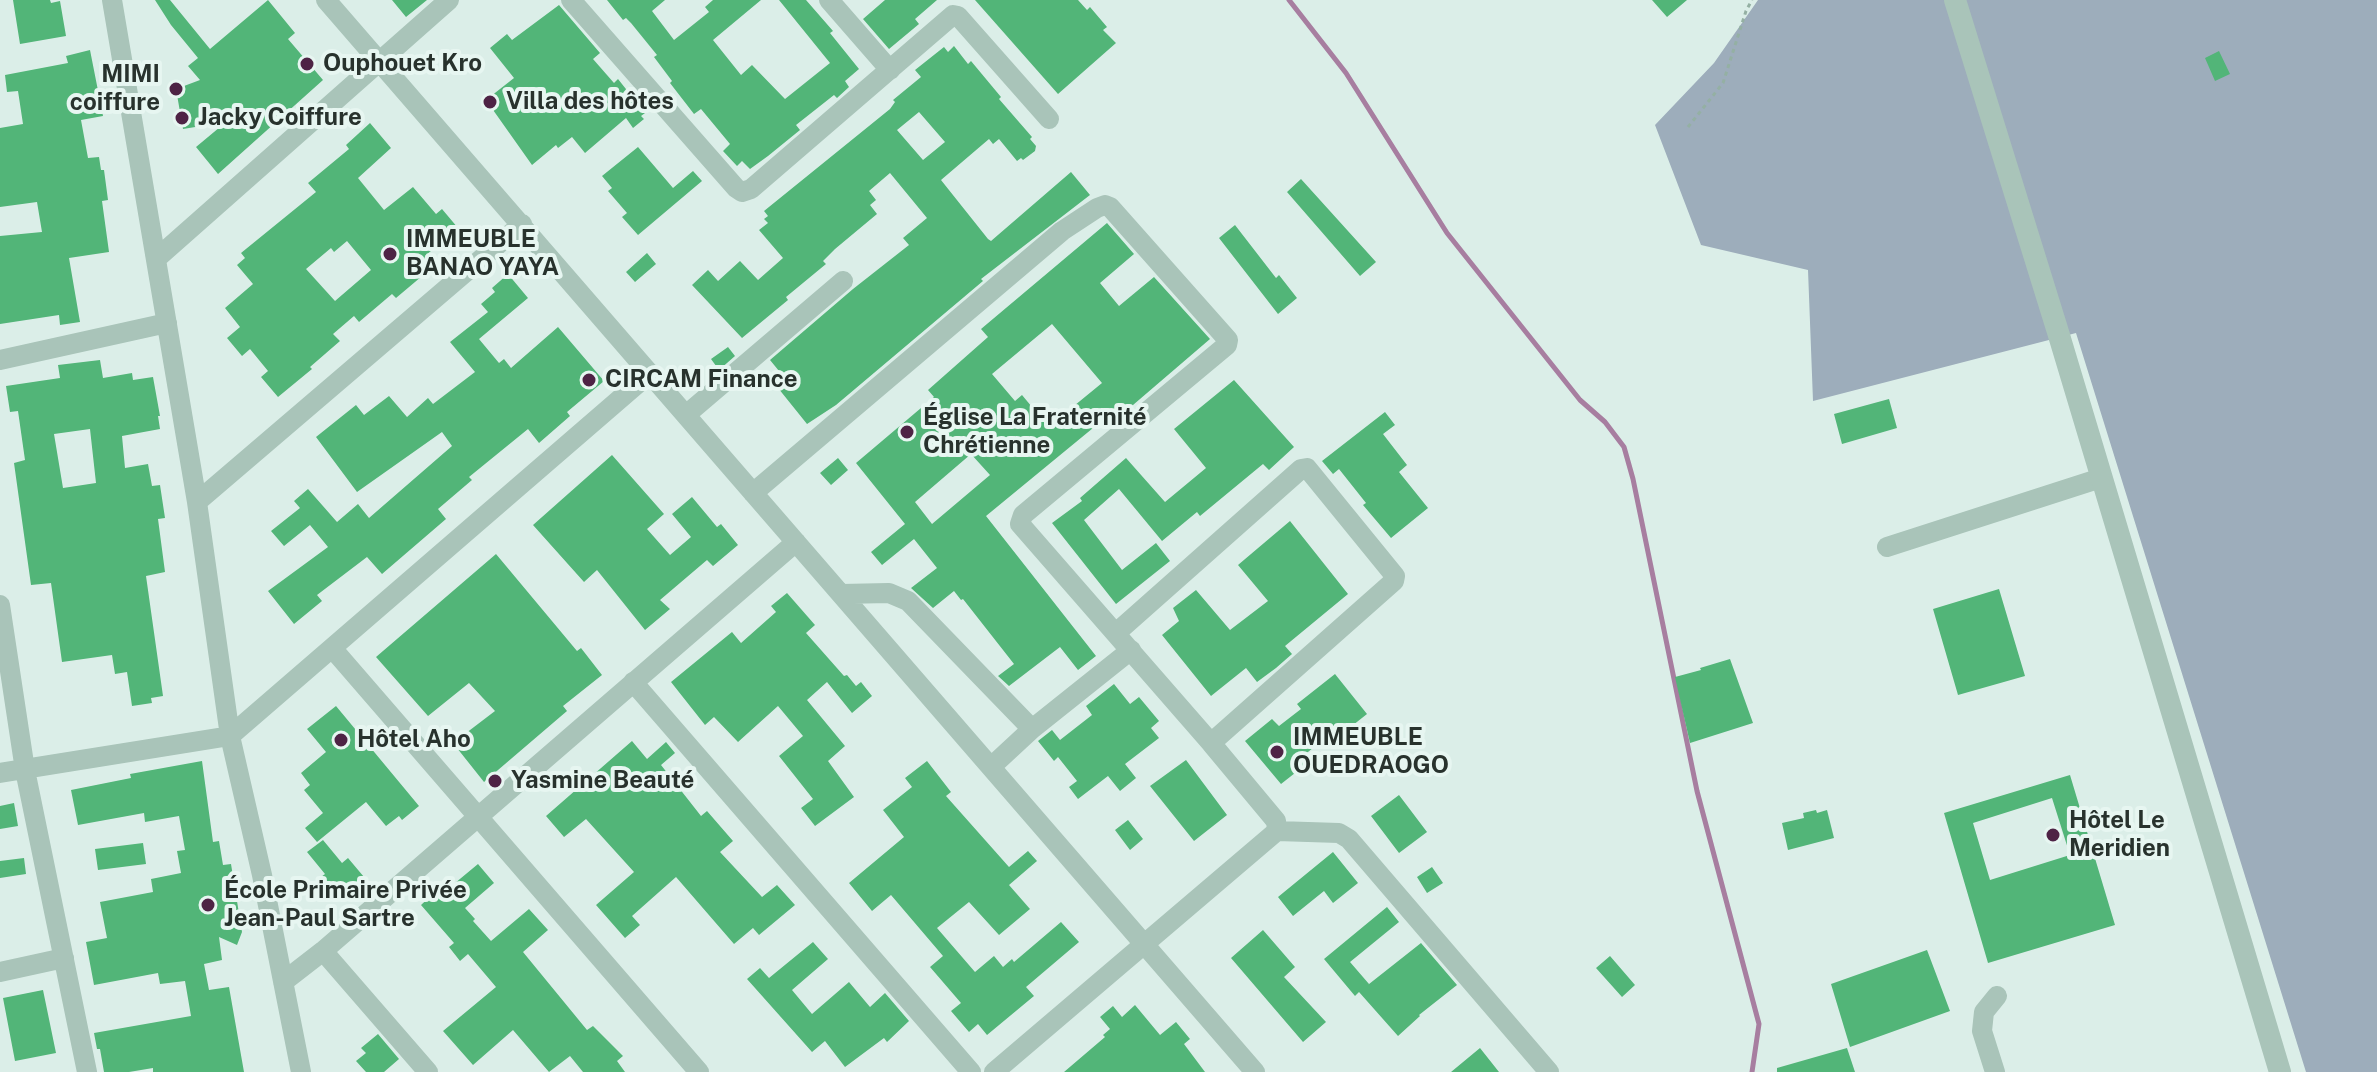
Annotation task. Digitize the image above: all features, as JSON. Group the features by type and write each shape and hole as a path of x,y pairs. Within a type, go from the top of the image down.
{"street":[{"path":"112,0 197,502 230,736 262,875 301,1072"},
{"path":"326,0 1255,1072"},
{"path":"156,259 449,0"},
{"path":"571,0 742,192 751,189 953,15 958,16 1049,119"},
{"path":"829,0 890,70"},
{"path":"1955,0 2280,1072"},
{"path":"753,493 1062,231 1097,208 1110,207 1228,340 1224,349 1020,518 1020,524 1211,743 1276,821 1277,831"},
{"path":"197,502 522,224"},
{"path":"687,414 843,281"},
{"path":"0,360 167,323"},
{"path":"0,773 230,736 650,373"},
{"path":"1116,633 1301,469 1307,468 1395,576 1394,581 1211,743"},
{"path":"1887,547 2101,478"},
{"path":"283,982 323,951 796,542"},
{"path":"841,594 889,593 908,601 1032,729"},
{"path":"0,605 25,770 87,1072"},
{"path":"332,648 699,1072"},
{"path":"991,767 1032,729 1131,650"},
{"path":"633,682 971,1072"},
{"path":"994,1072 1277,831 1339,833 1349,839 1549,1072"},
{"path":"323,951 428,1072"},
{"path":"0,972 64,958"},
{"path":"1995,1072 1982,1031 1984,1012 1997,996"}],"path":[{"path":"1688,127 1723,83 1752,0"}],"shaded area":[{"path":"1758,0 2377,0 2377,1072 2306,1072 2076,333 1813,401 1808,270 1701,245 1655,125 1714,63"}],"building":[{"path":"13,0 60,1 66,36 20,44"},
{"path":"155,0 170,0 210,49 268,0 295,33 288,39 323,80 218,174 196,147 226,122 183,129 176,89 200,80 188,66 198,58"},
{"path":"392,0 427,0 406,17"},
{"path":"607,0 665,0 652,11 674,40 709,12 705,7 713,0 761,0 713,40 741,75 752,65 785,99 830,63 779,0 806,0 833,31 830,33 859,69 845,81 849,87 796,125 800,130 768,156 750,169 742,161 737,166 723,151 730,144 701,109 694,114 670,83 672,81 654,57 657,55"},
{"path":"885,0 937,0 915,19 919,24 889,49 863,19"},
{"path":"975,0 1078,0 1087,10 1090,7 1107,27 1103,30 1116,43 1058,94"},
{"path":"1652,0 1687,0 1667,17"},
{"path":"559,5 600,53 593,59 614,83 618,79 645,113 641,116 644,119 633,128 626,118 585,153 572,137 558,148 556,145 532,165 486,100 514,78 490,48 507,34 512,40"},
{"path":"954,46 968,64 971,61 1036,146 1035,151 1017,161 999,139 993,144 989,139 941,180 988,239 991,241 1071,172 1090,195 981,279 983,281 836,405 807,424 770,378 779,371 770,360 909,245 903,238 927,218 890,173 869,191 876,200 870,205 877,214 835,249 823,261 826,264 786,297 788,300 742,338 692,285 708,270 718,281 740,261 758,280 783,258 759,230 768,223 764,219 768,216 764,211 890,109 895,102 893,100 921,77 915,70 944,47 948,52","holes":["919,112 945,142 923,160 897,130"]},
{"path":"90,50 103,116 81,120 88,158 99,157 101,170 104,170 108,200 102,201 109,252 69,258 80,322 60,325 59,315 0,324 0,236 42,232 37,202 0,207 0,128 23,124 18,91 7,92 5,75 68,63 66,56"},
{"path":"2219,51 2230,74 2215,81 2205,58"},
{"path":"370,123 391,148 358,178 384,210 413,187 436,214 442,209 458,228 425,256 434,266 396,298 392,294 359,322 354,316 333,334 340,341 278,397 261,377 268,371 250,349 242,356 227,338 240,327 225,308 253,284 237,265 245,258 241,253 316,192 308,183 349,149 346,145","holes":["347,241 371,270 335,301 306,269 331,248 334,252"]},
{"path":"638,147 673,188 693,171 702,181 638,235 622,217 627,213 608,191 612,188 602,176"},
{"path":"1301,179 1376,262 1360,276 1287,192"},
{"path":"1107,223 1134,254 1100,283 1119,306 1154,277 1210,339 1126,411 1121,405 986,516 1096,656 1078,670 1060,647 1009,686 998,676 1014,664 963,599 954,591 933,608 911,588 937,568 914,539 882,565 871,552 905,524 856,463 934,397 928,390 988,337 981,329","holes":["1052,324 1102,383 1058,419 1052,411 1044,417 1037,413 1022,395 1015,401 992,374","971,454 990,475 932,524 915,502"]},
{"path":"1235,225 1276,278 1279,275 1297,298 1278,314 1219,238"},
{"path":"647,253 656,264 635,282 626,272"},
{"path":"508,274 528,298 479,339 499,363 504,359 511,368 558,327 604,381 567,412 570,416 539,443 528,429 469,477 472,480 438,509 446,519 382,574 367,557 317,595 322,601 294,624 268,591 328,547 310,525 284,546 271,531 300,508 294,501 308,489 337,522 358,504 369,518 452,446 442,432 357,492 316,437 356,405 364,415 389,396 407,417 428,398 433,404 475,372 450,342 488,312 481,304 495,292 492,288"},
{"path":"728,347 735,356 719,370 711,359"},
{"path":"100,360 103,378 132,373 133,380 153,377 160,429 122,436 125,468 148,464 152,486 160,485 165,518 158,519 165,572 146,576 163,696 151,698 152,703 132,706 127,672 115,674 112,655 62,662 51,583 31,585 14,463 25,460 18,411 10,412 6,386 60,378 58,365","holes":["90,429 96,483 63,488 54,434"]},
{"path":"1234,380 1294,447 1269,470 1263,464 1200,516 1197,512 1162,541 1119,489 1084,520 1122,570 1156,543 1170,561 1116,604 1052,523 1082,501 1080,498 1126,458 1165,502 1206,468 1174,429"},
{"path":"1889,399 1897,428 1842,444 1834,414"},
{"path":"1385,412 1395,425 1383,434 1407,465 1399,472 1428,508 1391,538 1363,505 1366,503 1339,469 1333,474 1322,461"},
{"path":"612,455 664,514 647,529 670,555 691,537 672,514 692,497 717,527 721,524 738,545 713,566 707,560 660,600 670,609 645,630 597,570 584,582 533,525"},
{"path":"838,458 848,470 831,485 820,473"},
{"path":"1290,521 1348,594 1285,646 1292,654 1276,668 1257,682 1246,668 1211,696 1162,635 1179,621 1173,608 1196,590 1230,630 1268,601 1238,565"},
{"path":"496,554 577,651 581,648 602,675 563,706 567,711 484,782 453,743 495,711 469,683 428,716 376,657"},
{"path":"1999,589 2025,676 1958,695 1933,609"},
{"path":"787,593 815,625 806,633 844,676 847,675 856,686 861,682 872,696 852,713 827,682 807,700 845,746 828,761 854,797 815,826 801,808 813,799 779,756 803,736 778,706 738,742 714,717 705,725 671,682 732,632 741,643 776,612 771,606"},
{"path":"1730,659 1753,723 1690,743 1675,677"},
{"path":"1335,674 1367,714 1338,737 1334,731 1303,756 1309,762 1281,784 1245,741 1272,719 1279,726 1301,709 1297,704"},
{"path":"1114,684 1130,704 1139,697 1159,721 1151,728 1159,738 1125,764 1136,778 1120,791 1108,776 1078,799 1069,787 1077,781 1058,757 1054,761 1038,741 1052,730 1060,740 1092,715 1086,706"},
{"path":"336,706 419,806 402,820 399,816 386,826 366,802 317,842 305,828 323,813 304,790 310,785 301,773 326,752 307,729"},
{"path":"632,741 647,759 666,742 675,753 661,765 701,816 707,811 733,841 720,852 762,897 777,885 795,905 759,935 753,928 734,944 676,877 632,916 640,925 625,938 596,905 634,872 586,819 564,837 546,816"},
{"path":"1186,760 1227,815 1194,841 1150,786"},
{"path":"202,761 213,842 219,841 223,865 231,864 242,932 237,945 219,937 222,960 204,964 209,990 229,987 244,1072 153,1072 153,1068 104,1072 94,1033 191,1016 185,981 160,984 158,973 94,985 86,942 107,938 100,902 153,892 151,879 181,873 177,851 185,850 179,816 145,822 144,813 78,825 71,790 131,778 130,774"},
{"path":"927,761 951,792 946,796 1009,867 1028,851 1037,861 1009,885 1030,909 999,935 969,902 937,928 975,972 994,956 1003,967 1012,959 1014,962 1061,922 1079,942 1026,987 1034,996 987,1035 978,1024 969,1032 951,1011 961,1003 930,967 943,956 891,895 872,911 849,883 904,837 883,810 912,787 905,778"},
{"path":"2070,775 2115,925 1988,963 1944,813","holes":["2052,798 2070,855 1990,880 1973,823"]},
{"path":"1399,795 1427,832 1399,853 1371,816"},
{"path":"14,803 18,826 0,829 0,806"},
{"path":"1816,810 1817,813 1827,810 1834,838 1788,850 1782,823 1804,818 1803,813"},
{"path":"1128,820 1143,839 1130,850 1115,830"},
{"path":"323,840 342,863 348,858 364,877 335,901 317,880 325,874 307,852"},
{"path":"143,843 146,864 98,870 95,849"},
{"path":"1333,852 1358,883 1333,903 1324,891 1293,916 1278,897"},
{"path":"24,858 26,874 0,878 0,861"},
{"path":"478,864 494,883 465,908 475,919 473,921 491,941 529,909 548,930 523,952 587,1030 593,1026 623,1056 617,1061 625,1072 583,1072 570,1056 549,1072 513,1030 473,1065 443,1031 496,987 468,954 460,961 449,947 454,943 421,905 433,894 437,898"},
{"path":"1432,867 1443,883 1427,893 1417,877"},
{"path":"1387,907 1399,922 1350,962 1369,984 1364,988 1421,943 1457,985 1398,1036 1359,992 1355,996 1324,959"},
{"path":"1263,930 1295,967 1284,977 1326,1022 1303,1042 1231,958"},
{"path":"813,942 828,959 792,990 812,1014 849,982 870,1007 885,993 909,1021 887,1042 884,1038 845,1067 825,1041 812,1052 747,979 760,968 769,978"},
{"path":"1927,950 1950,1011 1850,1047 1831,984"},
{"path":"1610,956 1635,985 1622,997 1596,968"},
{"path":"43,990 56,1053 15,1061 3,998"},
{"path":"1135,1005 1160,1035 1176,1022 1190,1039 1184,1044 1205,1072 1064,1072 1105,1037 1103,1035 1110,1029 1100,1017 1113,1006 1122,1017"},
{"path":"378,1034 399,1059 384,1072 366,1072 356,1061 366,1053 361,1048"},
{"path":"1480,1048 1499,1072 1451,1072"},
{"path":"1847,1048 1855,1072 1777,1072 1777,1068"}],"waterway":[{"path":"1289,0 1346,73 1447,233 1580,400 1605,422 1624,447 1697,791 1759,1024 1752,1072"}],"place":[{"name":"Ouphouet Kro","path":"307,64"},
{"name":"MIMI coiffure","path":"176,89"},
{"name":"Villa des hôtes","path":"490,102"},
{"name":"Jacky Coiffure","path":"182,118"},
{"name":"IMMEUBLE BANAO YAYA","path":"390,254"},
{"name":"CIRCAM Finance","path":"589,380"},
{"name":"Église La Fraternité Chrétienne","path":"907,432"},
{"name":"Hôtel Aho","path":"341,740"},
{"name":"IMMEUBLE OUEDRAOGO","path":"1277,752"},
{"name":"Yasmine Beauté","path":"495,781"},
{"name":"Hôtel Le Meridien","path":"2053,835"},
{"name":"École Primaire Privée Jean-Paul Sartre","path":"208,905"}]}
